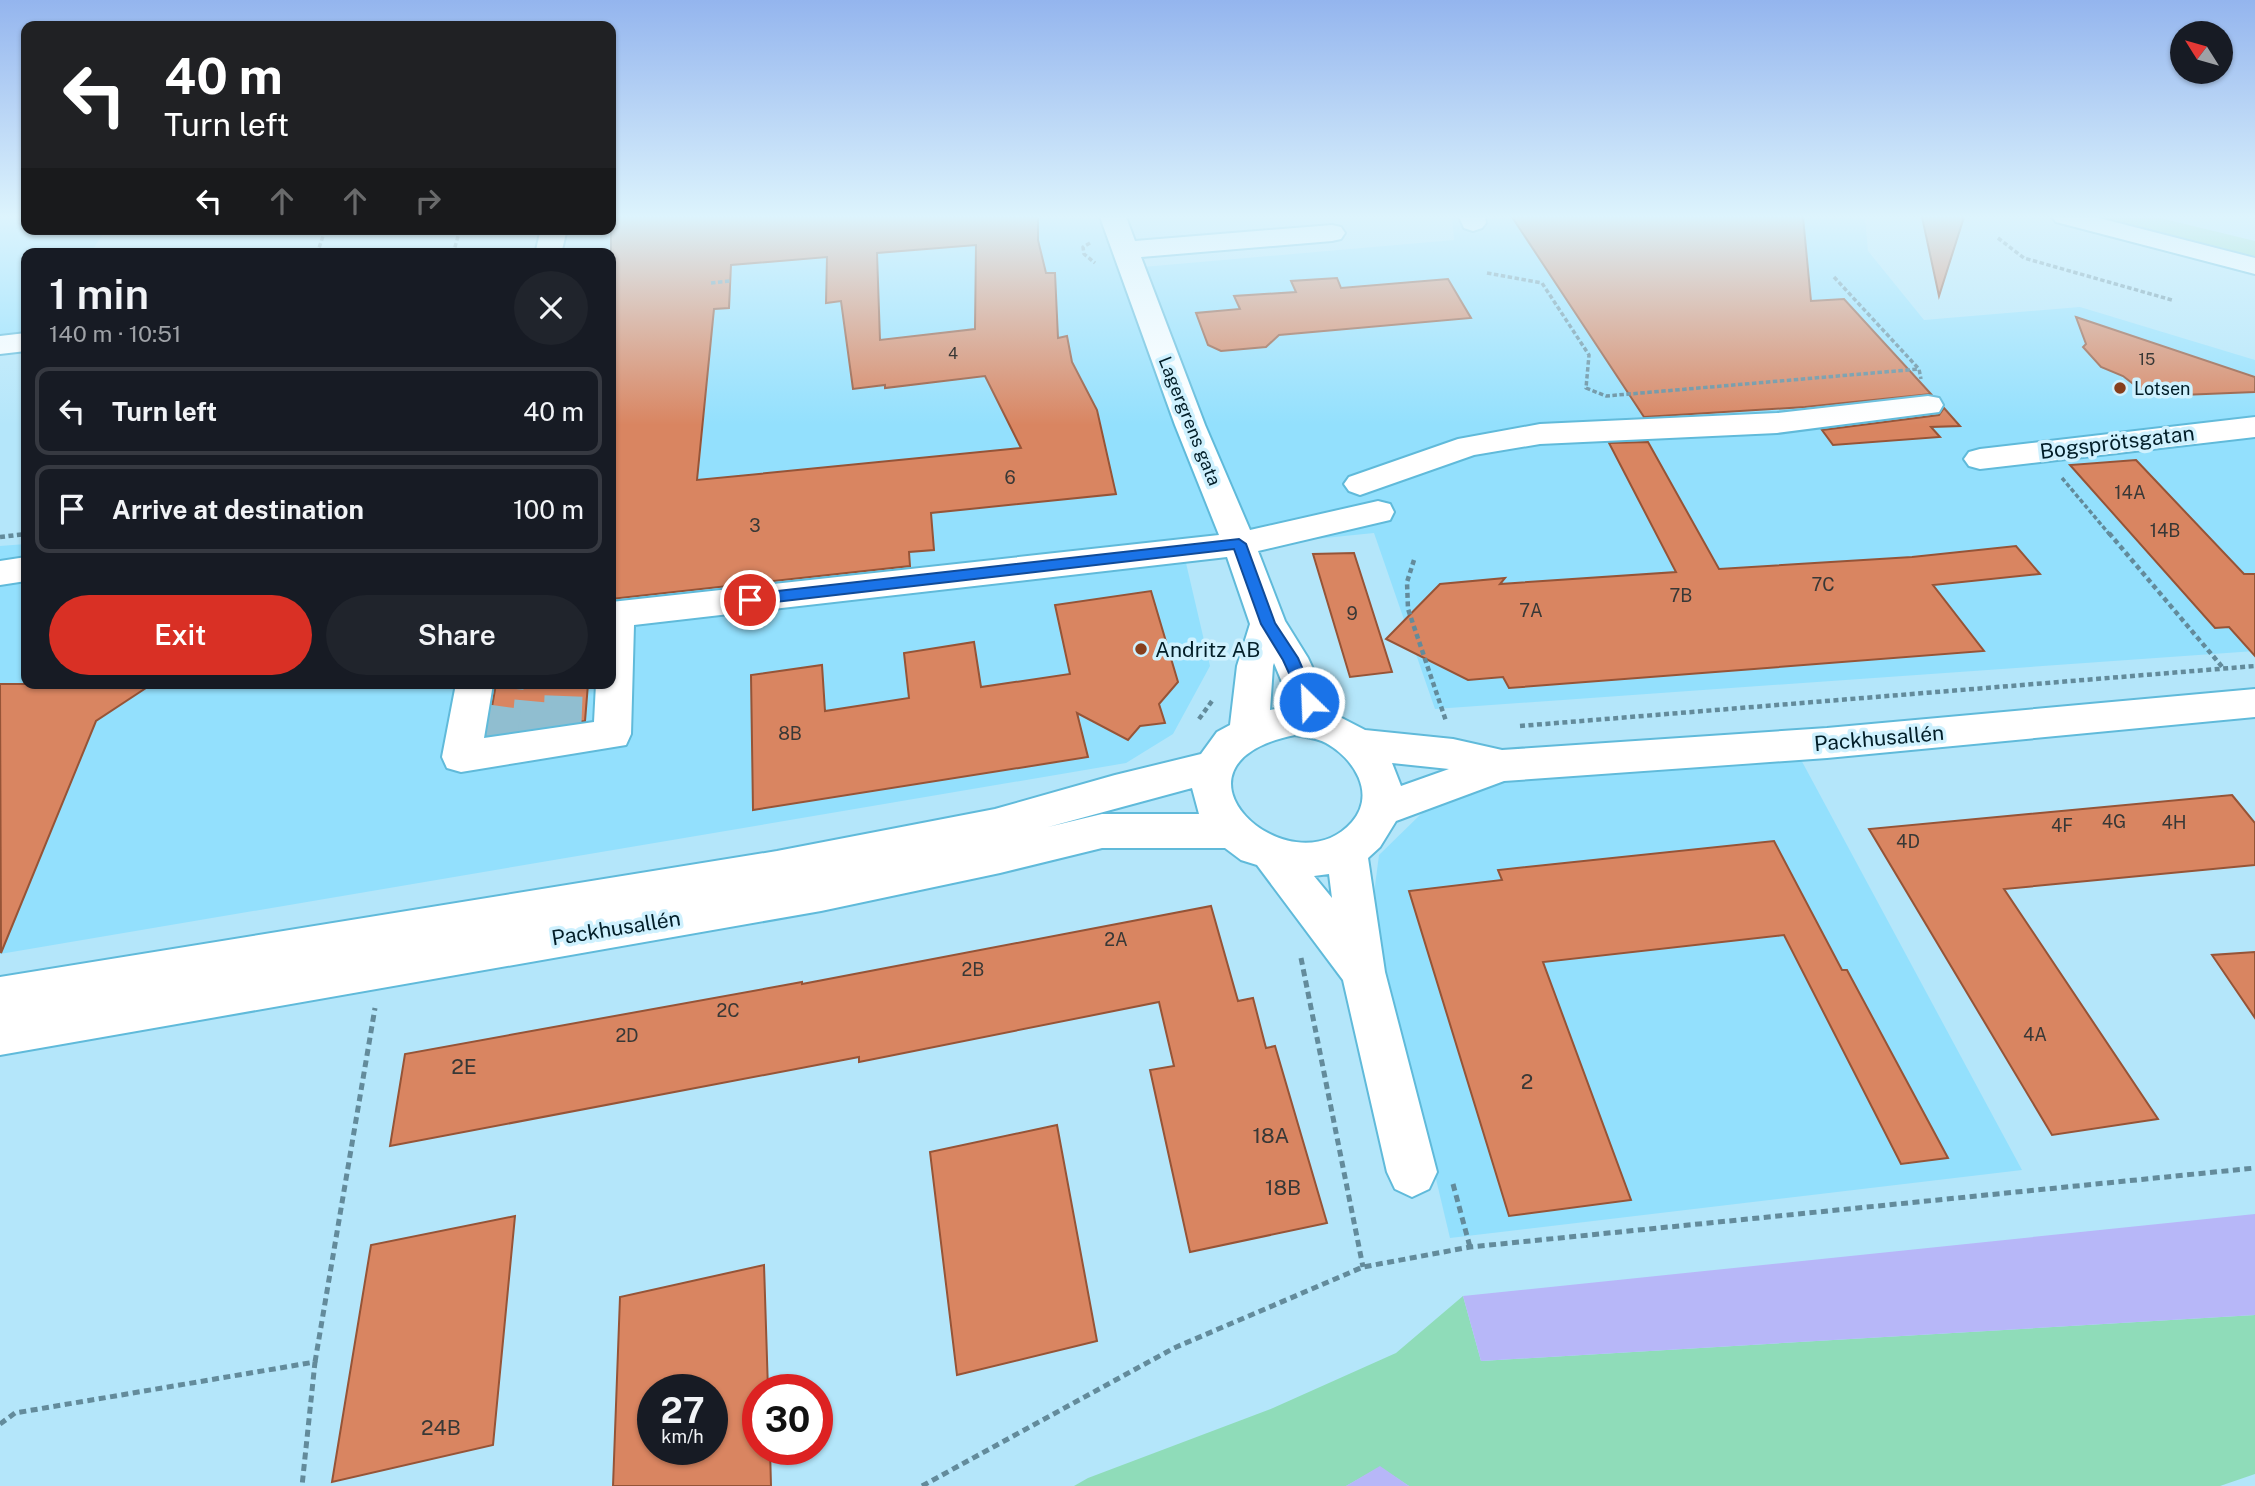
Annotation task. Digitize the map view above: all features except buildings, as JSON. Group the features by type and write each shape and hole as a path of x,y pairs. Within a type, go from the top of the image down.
{"street":[{"name":"Lagergrens gata","path":"1139,286 1268,624 1290,658 1319,724"},
{"path":"0,345 21,343"},
{"path":"616,614 1239,544 1369,498 1469,446 1541,434 1777,423 1928,405"},
{"name":"Bogsprötsgatan","path":"1980,458 2255,427"},
{"path":"0,573 21,570"},
{"path":"1249,729 1255,666 1268,624"},
{"path":"474,689 461,757 529,743 612,734 613,689"},
{"name":"Packhusallén","path":"1381,810 1502,766 1827,743 2255,702"},
{"path":"1295,720 1319,724 1339,732 1357,744 1380,775 1383,792 1381,810 1374,825 1363,840 1324,858 1298,860 1273,855 1243,841 1231,831 1217,810 1211,789 1213,767 1221,752 1233,739 1249,729 1270,722 1295,720"},
{"name":"Packhusallén","path":"1357,744 1453,754 1502,766"},
{"name":"Packhusallén","path":"0,998 312,948 854,854 995,826 1115,791 1213,767"},
{"name":"Packhusallén","path":"0,1034 821,893 1000,856 1102,831 1231,831"},
{"path":"1346,850 1363,972 1412,1172"},
{"path":"1273,855 1363,972"}],"path":[{"path":"1544,286 1589,355 1586,387 1606,396 1919,369"},
{"path":"1843,286 1919,369 1928,405"},
{"path":"2124,286 2172,300"},
{"path":"2040,451 2224,668"},
{"path":"0,537 21,535"},
{"path":"1414,560 1407,582 1408,608 1448,727"},
{"path":"1198,722 1230,666 1255,666"},
{"path":"1514,726 2255,666"},
{"path":"1299,950 1363,1267"},
{"path":"302,1486 316,1362 375,1007"},
{"path":"922,1486 1174,1348 1363,1267 1470,1247 2255,1168"},
{"path":"0,1424 15,1413 316,1362"}],"shaded area":[{"path":"0,286 21,286 21,338 0,339"},
{"path":"716,286 1897,286 1924,320 2080,307 2255,360 2255,651 1435,709 1374,533 1275,543 1186,563 1210,666 1173,734 1126,763 0,954 0,546 21,544 21,689 616,689 616,489 698,480"},
{"path":"1799,756 2022,1170 1450,1238 1372,909 1379,855 1423,812 1510,777"},
{"path":"2255,1214 2255,1315 1481,1361 1463,1296"},
{"path":"1380,1466 1409,1486 1346,1486"}],"green space":[{"path":"1463,1296 1481,1361 2255,1315 2255,1474 2220,1486 1409,1486 1380,1467 1346,1486 1074,1486 1088,1478 1273,1408 1396,1353"}],"tunnel":[{"path":"497,744 504,689"},
{"path":"530,739 535,689"},
{"path":"562,734 564,689"}],"place":[{"name":"Lotsen","path":"2120,388"},
{"name":"Andritz AB","path":"1141,649"}],"route":[{"path":"750,600 1239,544 1268,624 1290,658 1309,702"}]}
